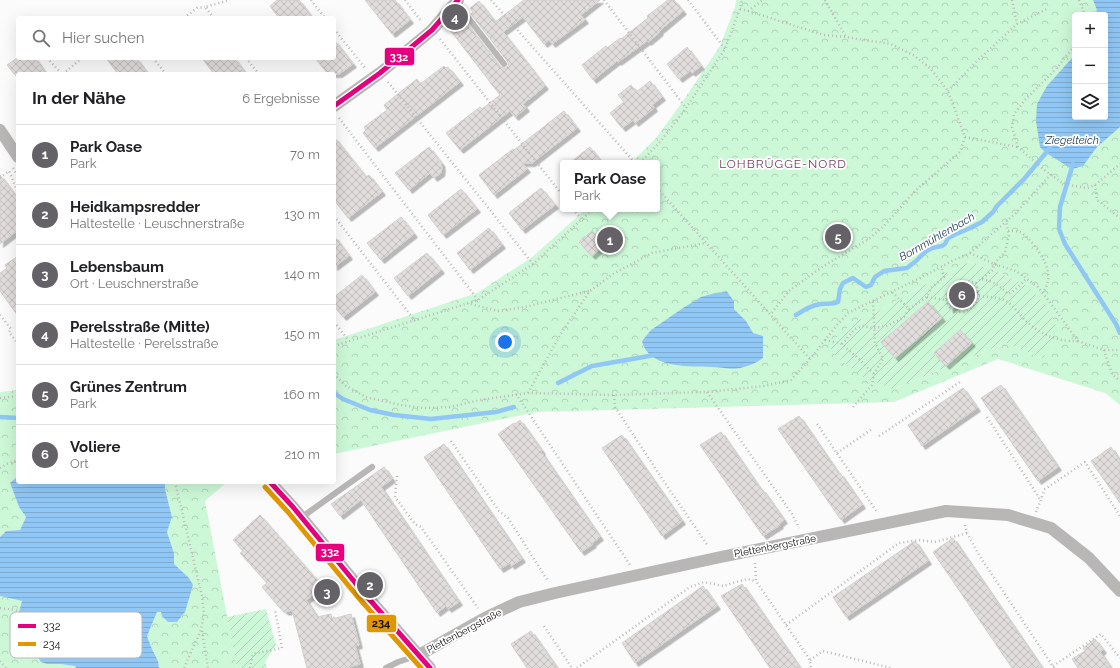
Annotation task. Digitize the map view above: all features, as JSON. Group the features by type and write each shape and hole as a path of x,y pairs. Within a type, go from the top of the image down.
{"street":[{"path":"336,105 376,75 432,30 457,1"},
{"path":"0,130 16,154"},
{"path":"272,484 302,517 362,591 430,668"},
{"name":"Plettenbergstraße","path":"419,655 485,618 519,602 716,558 946,512 1008,515 1052,528 1089,558 1120,591"}],"lane":[{"path":"457,1 504,64"},
{"path":"302,517 372,467"},
{"path":"386,668 419,655"}],"path":[{"path":"187,16 197,8 230,0"},
{"path":"311,0 323,16"},
{"path":"405,0 424,24 432,30 560,192"},
{"path":"491,0 632,160"},
{"path":"604,0 686,108"},
{"path":"688,0 725,49"},
{"path":"643,160 661,141 686,108 725,49 742,0"},
{"path":"748,11 763,0"},
{"path":"825,0 846,37"},
{"path":"1012,0 1017,24"},
{"path":"1079,0 1084,12"},
{"path":"205,7 212,16"},
{"path":"948,91 977,61 1017,24 1049,8"},
{"path":"740,9 824,35 890,44 913,55 930,68 948,91 965,137 960,152 915,191 883,227 867,240 822,267 789,291 770,314"},
{"path":"336,31 376,75 533,264"},
{"path":"1072,48 1056,69 1025,100 1014,114 1012,127 1018,147 1043,169 1061,182 1074,186 1087,188 1095,185 1120,164"},
{"path":"50,60 60,72"},
{"path":"64,72 80,60"},
{"path":"155,60 164,72"},
{"path":"248,60 257,72"},
{"path":"339,117 478,300"},
{"path":"965,137 1018,147"},
{"path":"0,178 9,171 16,188"},
{"path":"336,376 346,386 366,396 401,405 423,408 450,407 480,400 528,393 614,395 706,392 764,386 791,380 848,313 892,292 956,258 970,253 1016,213 1051,174"},
{"path":"1095,185 1097,200 1120,218"},
{"path":"660,191 810,359"},
{"path":"575,212 582,220"},
{"path":"336,345 478,300 533,264 590,212"},
{"path":"336,219 415,320"},
{"path":"976,283 979,296 973,306 965,312 955,312 946,300 951,286 963,281 976,283 993,270 994,264 1005,252 1009,236 1006,222"},
{"path":"1008,231 1021,232 1032,242 1042,257 1048,271 1048,284 1043,293"},
{"path":"528,393 560,335 590,291 613,274 652,253 706,243"},
{"path":"970,253 994,264 1016,271 1038,287 1078,341"},
{"path":"842,344 855,329 862,326 874,328 887,326 904,318 909,309 927,297 931,288 944,277 941,266"},
{"path":"1005,300 1008,294 1015,290 1026,278"},
{"path":"981,279 993,281 1008,294"},
{"path":"467,303 498,310 525,307 590,291"},
{"path":"892,292 909,309"},
{"path":"979,296 1005,300 1044,335 1068,342 1078,341 1104,350 1120,350"},
{"path":"927,297 946,300"},
{"path":"853,407 872,385 874,374 883,359 875,342 873,301"},
{"path":"0,315 12,329 9,332 16,341"},
{"path":"336,325 349,341"},
{"path":"825,340 842,344 874,374"},
{"path":"1104,350 1112,374 1120,381"},
{"path":"879,436 960,382"},
{"path":"706,392 792,514 806,540"},
{"path":"516,394 636,575"},
{"path":"614,395 615,407 716,558"},
{"path":"0,398 16,396"},
{"path":"987,417 1040,500"},
{"path":"817,424 885,524"},
{"path":"836,453 872,429"},
{"path":"451,441 499,511 508,518 555,593"},
{"path":"0,468 16,461"},
{"path":"1031,522 1045,489 1085,462 1120,516"},
{"path":"397,476 395,497 415,524 421,527 485,618"},
{"path":"175,484 202,596 204,613 201,630 184,668"},
{"path":"963,512 967,533 979,554 1054,667 1101,634 1120,658"},
{"path":"786,625 899,543 918,540 935,542 967,533"},
{"path":"754,551 756,581 810,660 811,668"},
{"path":"577,668 690,587 704,582 723,586 747,579 756,581"},
{"path":"0,608 21,611"},
{"path":"250,668 253,654 282,648 275,610"},
{"path":"544,626 572,668"},
{"path":"201,630 208,668"},
{"path":"810,660 823,651 891,668"},
{"path":"0,661 6,668"}],"green space":[{"path":"736,0 1120,0 1120,405 1105,393 998,359 894,402 537,412 336,454 336,339 477,293 531,258 583,212 660,212 660,160 634,160 656,138 720,46 735,7","holes":["969,262 993,270 1026,285 1043,359 1006,343 893,389 853,322 873,314 942,275"]},
{"path":"969,262 993,270 1026,285 1048,307 1057,328 1043,359 1006,343 893,389 864,378 837,357 828,346 853,322 873,314 942,275"},
{"path":"16,390 16,478 10,483 19,507 26,517 20,530 6,531 0,537 0,392"},
{"path":"165,484 225,484 205,501 237,668 159,668 158,661 147,636 157,612 161,612 168,622 177,622 185,612 174,564 174,553 167,532 172,517"},
{"path":"0,596 22,601 26,612 10,612 10,658 45,658 47,664 76,666 76,668 0,668"},
{"path":"266,609 276,645 265,662 267,668 237,668 227,617"}],"water":[{"name":"Ziegelteich","path":"1093,0 1120,0 1120,127 1097,147 1083,166 1072,169 1046,153 1040,147 1036,121 1037,104 1047,86 1072,58 1072,120 1108,120 1108,12 1096,12 1097,10"},
{"path":"727,292 734,301 734,309 746,321 753,333 763,336 763,358 752,364 737,369 682,366 661,361 653,357 646,350 642,341 651,330 701,297 715,293"},
{"path":"16,478 16,484 165,484 172,517 167,532 174,553 174,564 189,578 193,585 185,612 177,622 168,622 162,616 161,612 157,612 147,636 158,661 159,668 76,668 75,666 47,664 41,662 38,658 142,658 142,612 19,612 22,601 0,596 0,537 6,531 20,530 26,517 19,507 10,483"}],"building":[{"path":"277,0 299,0 311,16 278,16 270,6"},
{"path":"365,0 395,0 410,20 392,34"},
{"path":"524,0 600,0 581,15 585,20 552,44 549,40 544,44 523,17 503,32 545,86 523,104 526,108 515,117 510,111 460,150 446,133 480,107 482,109 500,95 450,30 464,20 500,67 505,68 508,66 508,62 471,14 473,12 470,8 479,1 495,22"},
{"path":"668,0 674,0 683,11 648,42 647,41 618,62 617,61 593,80 582,65 606,46 607,48 620,38 621,39"},
{"path":"336,43 353,64 339,74 336,74 336,72 326,72 317,60 336,60"},
{"path":"687,47 701,66 692,73 690,71 679,79 667,64"},
{"path":"16,59 16,60 36,60 45,72 16,72 16,74 14,74 7,65"},
{"path":"108,60 138,60 146,72 116,72"},
{"path":"204,60 236,60 244,72 212,72"},
{"path":"444,66 446,68 448,67 460,82 375,148 363,133 366,130 364,127 387,110 384,105 417,79 420,84"},
{"path":"650,81 662,97 652,105 654,108 635,123 633,120 622,128 610,113 624,102 618,95 631,85 636,92"},
{"path":"564,111 577,128 532,163 522,163 527,169 494,195 479,175"},
{"path":"336,140 366,177 369,175 382,192 348,218 336,203"},
{"path":"429,147 442,164 441,173 434,178 430,173 409,190 395,173"},
{"path":"590,147 600,160 574,160"},
{"path":"0,175 16,196 16,232 0,244"},
{"path":"541,188 555,205 522,230 509,213"},
{"path":"461,189 477,209 443,235 428,215"},
{"path":"401,217 414,234 381,260 367,243"},
{"path":"489,228 502,245 470,270 457,253"},
{"path":"592,231 604,245 592,256 579,242"},
{"path":"336,239 349,256 336,266"},
{"path":"427,253 441,270 408,296 394,278"},
{"path":"16,257 16,313 0,291 0,273 7,268 5,265"},
{"path":"362,275 375,292 343,317 336,308 336,295"},
{"path":"966,284 975,289 950,310 951,291 957,285"},
{"path":"928,302 942,318 895,358 881,342"},
{"path":"960,330 972,343 946,366 934,353"},
{"path":"1001,385 1058,467 1038,481 981,398"},
{"path":"963,388 977,408 922,446 908,425"},
{"path":"799,416 862,505 841,520 778,429"},
{"path":"520,420 600,537 581,552 498,434"},
{"path":"721,432 761,490 762,489 784,520 779,524 780,525 763,536 700,445"},
{"path":"622,435 682,521 662,536 602,448"},
{"path":"444,444 522,559 511,566 510,563 500,569 424,457"},
{"path":"1111,447 1120,461 1120,503 1091,461"},
{"path":"384,467 392,479 381,487 459,602 448,609 446,606 437,613 361,500 340,516 331,504"},
{"path":"260,515 317,580 316,593 306,600 317,617 331,614 332,619 351,614 359,645 355,646 360,664 345,668 307,668 292,610 286,612 280,608 262,587 267,583 240,553 243,551 233,540"},
{"path":"953,538 1042,668 1012,668 933,552"},
{"path":"915,541 928,561 846,617 833,597"},
{"path":"742,584 800,668 770,668 721,596"},
{"path":"703,586 717,606 635,663 622,643"},
{"path":"531,631 557,668 527,668 511,644"},
{"path":"1095,639 1103,650 1100,652 1111,668 1078,668 1072,659 1085,651 1083,648"}],"waterway":[{"name":"Bornmühlenbach","path":"796,315 814,305 838,302 840,289 843,283 853,278 866,287 871,285 875,277 884,271 907,268 925,252 932,248 942,246 948,238 982,222 1024,179 1050,148"},
{"name":"Bornmühlenbach","path":"1073,164 1060,207 1059,229 1065,244 1116,324 1120,333"},
{"name":"Bornmühlenbach","path":"558,383 592,366 655,355"},
{"name":"Bornmühlenbach","path":"336,394 343,399 370,410 394,415 431,419 496,412 514,407"},
{"name":"Bornmühlenbach","path":"0,417 16,418"}],"transit line":[{"name":"332","path":"336,105 380,73 432,30 458,0"},
{"name":"332","path":"272,484 293,507 362,591 430,668"},
{"name":"234","path":"265,487 288,512 357,596 421,668"}],"place":[{"name":"Perelsstraße (Mitte)","path":"455,17"},
{"name":"Grünes Zentrum","path":"838,237"},
{"name":"Park Oase","path":"610,240"},
{"name":"Voliere","path":"962,295"},
{"name":"Heidkampsredder","path":"370,585"},
{"name":"Lebensbaum","path":"327,592"}],"district":[{"name":"LOHBRÜGGE-NORD","path":"783,164"}]}
